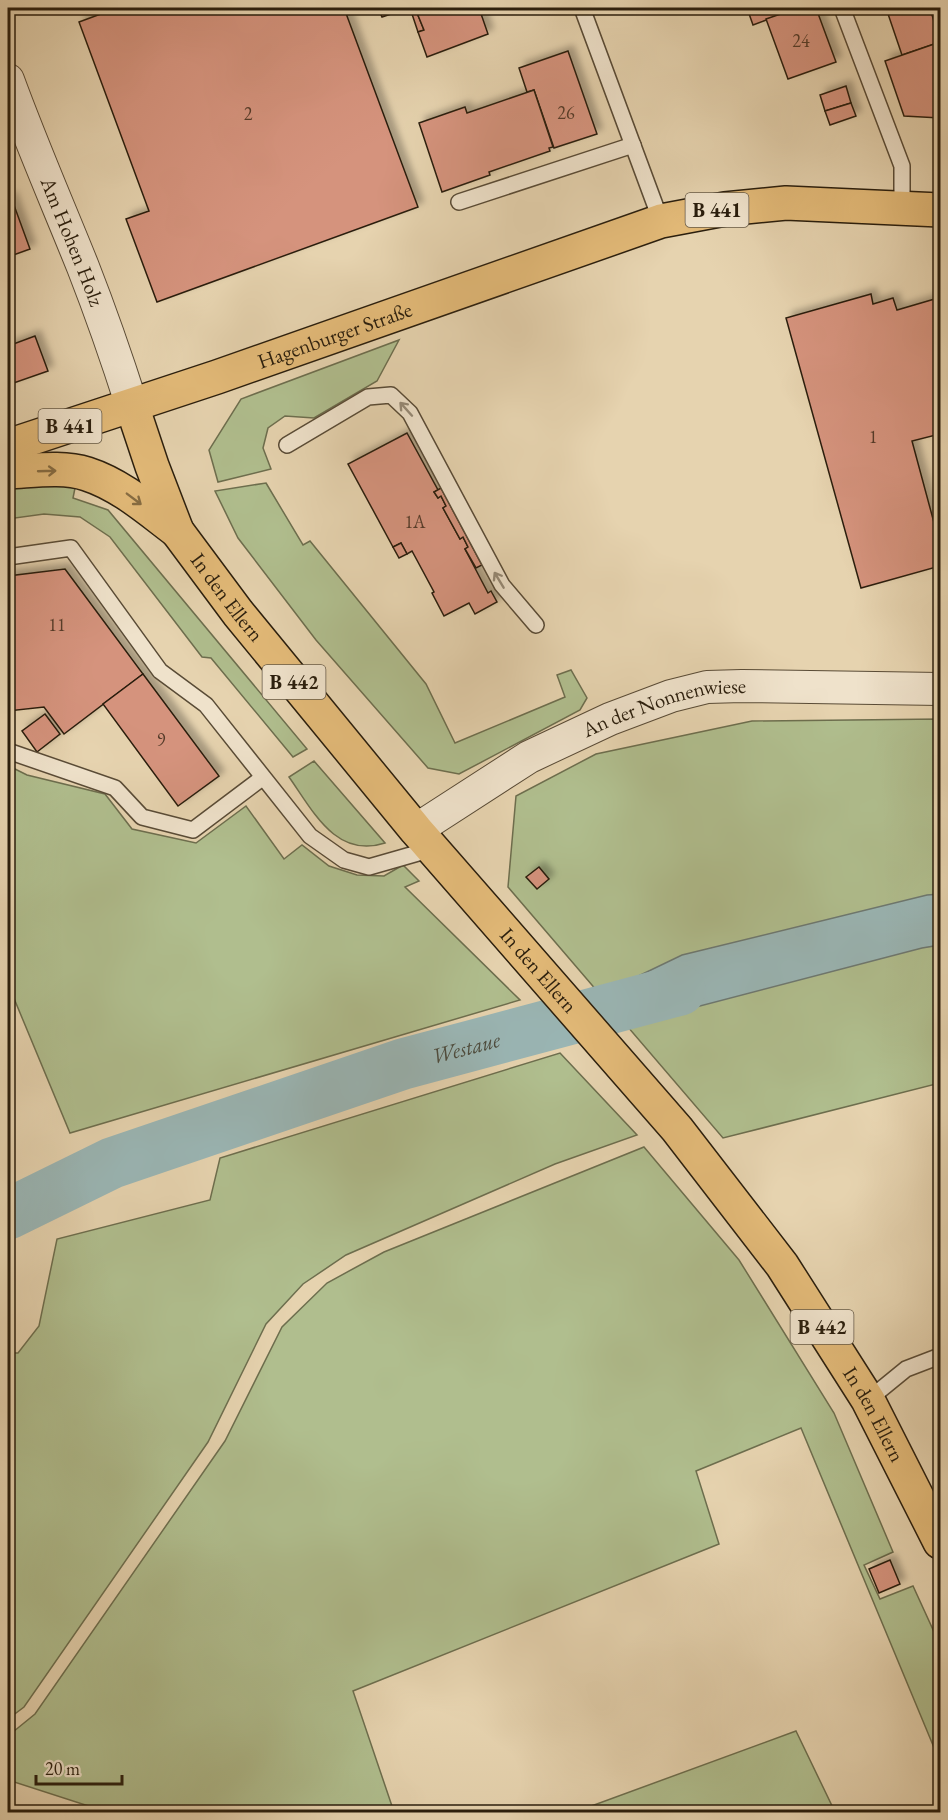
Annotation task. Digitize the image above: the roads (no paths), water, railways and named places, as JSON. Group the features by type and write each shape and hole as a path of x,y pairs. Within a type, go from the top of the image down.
{"main road":[{"name":"Hagenburger Straße","path":"8,446 132,406 661,221 725,209 786,202 940,210"},
{"name":"In den Ellern","path":"132,406 177,531 238,614 424,840 677,1130 782,1265 868,1400 940,1542"},
{"path":"8,472 60,470 86,474 124,492 177,531"}],"street":[{"name":"Am Hohen Holz","path":"8,80 13,111 83,266 132,406"},
{"name":"An der Nonnenwiese","path":"424,840 529,757 610,719 672,696 707,687 742,686 940,689"}],"lane":[{"path":"582,8 661,221"},
{"path":"842,8 902,166 902,208"},
{"path":"459,202 633,145"},
{"path":"286,445 368,397 391,395 410,412 502,585 536,625"},
{"path":"8,557 71,548 160,671 206,705 310,836 344,860 369,867 424,840"},
{"path":"8,751 115,788 142,817 193,830 262,778"},
{"path":"868,1400 906,1369 940,1356"}],"water":[{"path":"940,894 940,945 631,1024 601,994 682,955 927,895"}],"waterway":[{"name":"Westaue","path":"8,1214 112,1163 403,1064 680,990"}]}
